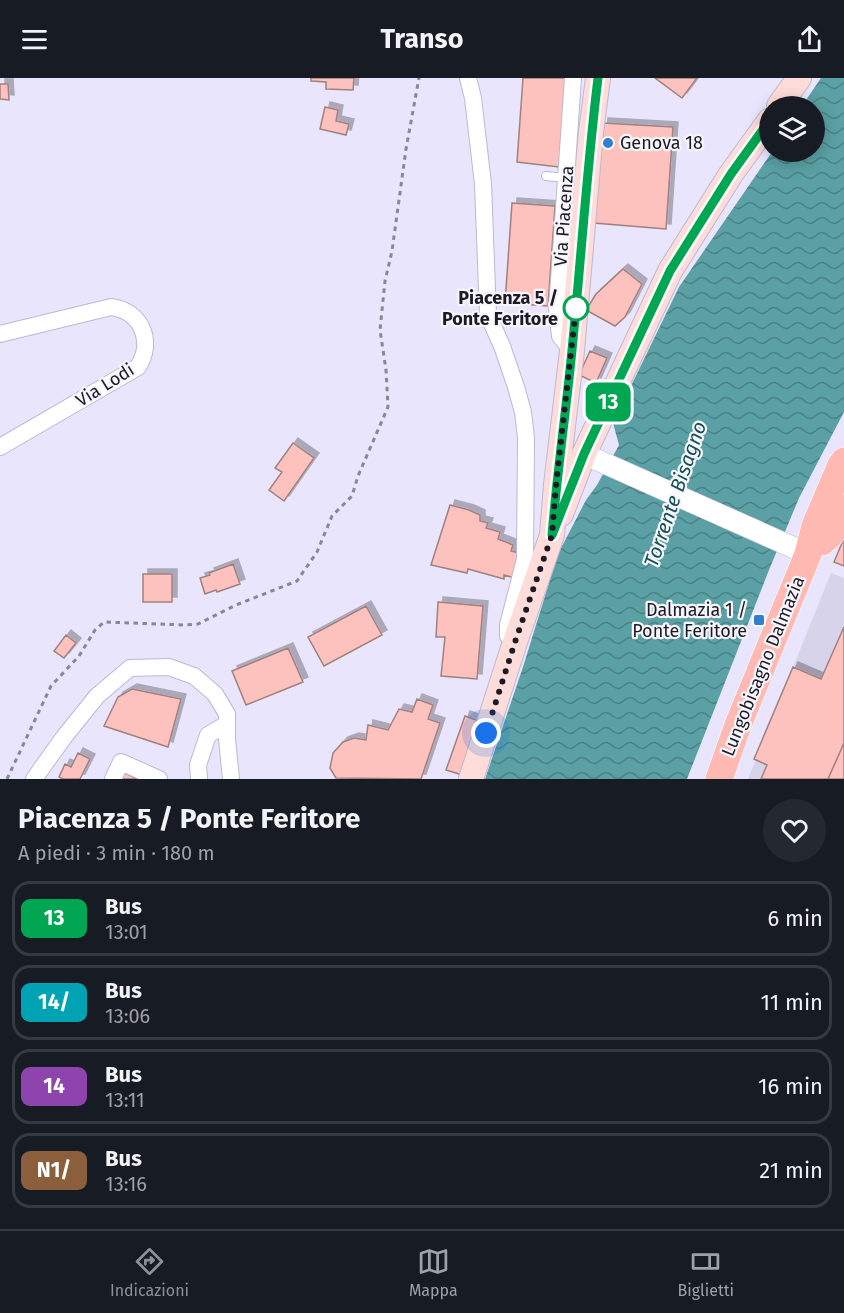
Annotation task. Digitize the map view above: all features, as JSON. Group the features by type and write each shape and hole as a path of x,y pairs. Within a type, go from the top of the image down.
{"main road":[{"name":"Via Piacenza","path":"471,779 552,535 598,78"},
{"path":"786,96 799,78"},
{"path":"552,535 593,458 670,271 731,174 759,135"},
{"path":"562,435 593,458"},
{"name":"Lungobisagno Dalmazia","path":"719,779 795,549 815,526 844,461"},
{"path":"795,549 831,534 844,507"}],"street":[{"path":"468,78 483,184 488,315 516,387 523,412 526,438 525,559 508,625 508,636 515,642"},
{"name":"Via Piacenza","path":"572,351 561,336 557,309 573,78"},
{"name":"Via Lodi","path":"0,334 111,307 128,312 138,321 145,341 138,367 0,447"},
{"path":"593,458 795,549"},
{"path":"34,779 97,696 130,668 169,667 194,676 215,694 227,714 231,779"},
{"path":"199,779 198,765 208,735 227,724"},
{"path":"112,779 122,762 159,779"}],"lane":[{"path":"546,176 566,178"}],"path":[{"path":"7,779 51,686 79,656 95,630 104,622 198,624 236,605 297,581 317,552 332,516 352,496 358,476 388,407 386,370 380,330 385,281 392,251 406,149 419,78"}],"shaded area":[{"path":"831,573 844,578 844,779 748,779"}],"water":[{"name":"Torrente Bisagno","path":"821,78 844,78 844,412 799,498 687,779 485,779 558,554 586,500 619,445 613,423 679,287 765,162 825,162 825,96 809,96"}],"building":[{"path":"311,78 354,78 353,90 326,89 326,82 311,81"},
{"path":"523,78 566,78 559,167 517,162"},
{"path":"655,78 697,78 682,98"},
{"path":"0,84 8,84 9,100 0,99"},
{"path":"325,107 338,110 336,121 349,124 346,135 320,129"},
{"path":"603,123 673,127 666,229 594,223"},
{"path":"512,203 555,206 548,306 505,303"},
{"path":"623,269 642,284 625,317 615,326 586,310 596,294"},
{"path":"590,351 607,358 596,383 579,375"},
{"path":"293,443 314,458 284,501 269,490 282,472 275,468"},
{"path":"450,505 480,515 480,521 488,523 486,528 500,532 498,539 513,545 511,551 523,554 515,578 504,575 504,579 468,569 467,573 431,565"},
{"path":"844,538 844,566 834,562"},
{"path":"233,564 240,584 205,594 200,578"},
{"path":"143,574 172,574 172,602 143,602"},
{"path":"438,602 483,606 477,679 441,676 445,637 436,637"},
{"path":"366,606 382,635 324,666 308,637"},
{"path":"844,627 844,743 828,779 761,779 767,765 754,759 793,667 821,679"},
{"path":"66,635 76,643 64,658 54,651"},
{"path":"288,648 303,682 246,705 232,671"},
{"path":"132,689 181,699 168,747 104,726 118,697"},
{"path":"417,699 433,705 428,719 440,723 421,779 336,778 330,768 333,753 343,742 354,738 366,740 368,725 388,730 399,709 412,712"},
{"path":"465,716 479,721 462,775 446,770"},
{"path":"844,743 844,779 828,779"},
{"path":"78,753 90,759 80,779 59,777 65,764 71,767"},
{"path":"119,770 138,779 115,779"}],"bus line":[{"name":"13","path":"598,78 552,535 584,454 670,271 731,174 759,135"}],"place":[{"name":"Genova 18","path":"608,143"},
{"name":"Piacenza 5 / Ponte Feritore","path":"576,308"},
{"name":"Dalmazia 1 / Ponte Feritore","path":"759,620"}],"route":[{"path":"486,733 552,535 576,308"}]}
